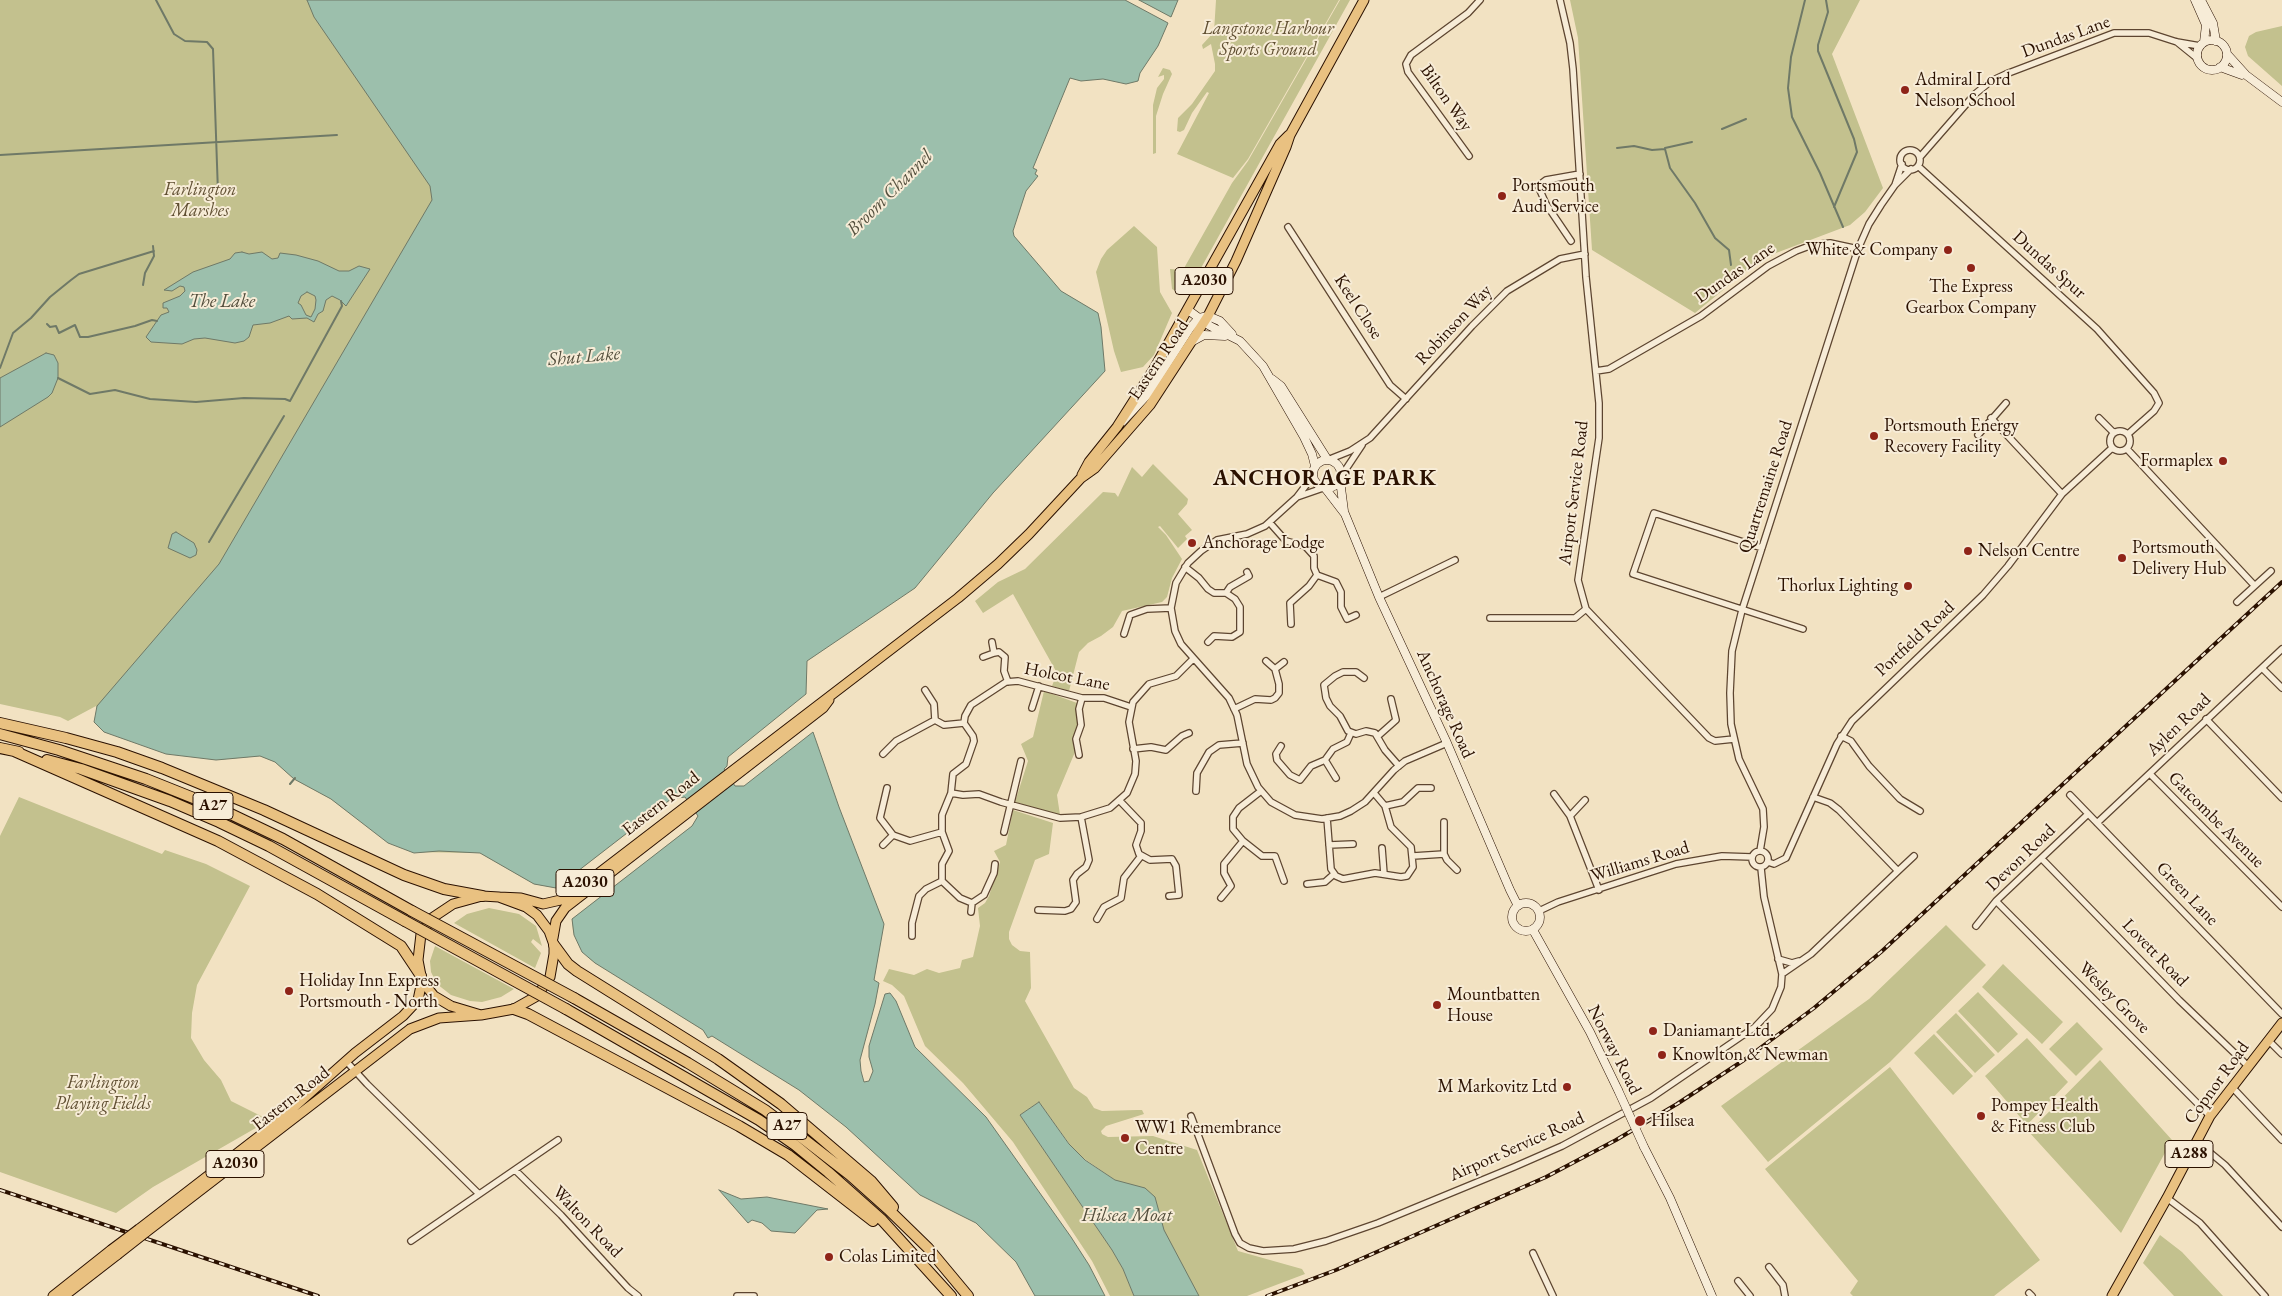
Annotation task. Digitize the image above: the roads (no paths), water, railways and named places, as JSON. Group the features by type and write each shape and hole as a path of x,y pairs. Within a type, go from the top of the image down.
{"highway":[{"path":"0,723 74,740 162,768 264,810 404,875 444,889 482,896"},
{"name":"A27","path":"0,734 59,750 146,779 216,807 283,839 574,998 688,1063 765,1110 850,1176 928,1248 968,1296"},
{"name":"A27","path":"0,748 81,769 170,801 269,846 566,1009 759,1120 795,1145 869,1208 917,1256 951,1296"},
{"path":"14,751 218,841 317,894 401,946 422,978"},
{"path":"553,943 572,967 718,1059 781,1104 871,1181 928,1248"},
{"path":"514,1009 528,1014 739,1126 788,1155 833,1188 917,1256"}],"main road":[{"name":"Eastern Road","path":"499,897 521,898 543,904 561,901 822,708 832,696 958,598 998,564 1035,528 1081,478 1094,468 1150,405 1193,341 1236,261 1290,135 1364,0"},
{"name":"Eastern Road","path":"1081,478 1089,462 1117,427 1154,369 1280,144 1290,135"},
{"name":"Eastern Road","path":"553,943 556,921 561,912 662,828"},
{"path":"482,896 499,897 526,907 537,914 546,926 553,943 553,969 537,996 514,1009 481,1015 445,1003 430,992 422,978 418,960 418,942 427,924 453,904 482,896"},
{"name":"Eastern Road","path":"142,1231 281,1119 346,1060 410,1010 420,997 422,978"},
{"name":"Eastern Road","path":"53,1296 418,1025 439,1018 481,1015"},
{"name":"Copnor Road","path":"2112,1296 2168,1198 2196,1140 2210,1116 2282,1023"},
{"name":"Eastern Road","path":"64,1296 114,1252"}],"street":[{"name":"Bilton Way","path":"1468,156 1408,72 1406,64 1411,55 1468,13 1480,0"},
{"name":"Airport Service Road","path":"1560,0 1574,69 1585,254 1596,371 1599,438 1578,580 1586,609 1710,738 1715,741 1734,739"},
{"path":"2195,0 2206,25 2198,59 2201,64 2208,69 2220,67 2246,76"},
{"path":"2200,0 2213,23 2216,40 2224,47 2227,54 2246,76 2282,102"},
{"name":"Dundas Lane","path":"1894,185 1911,169 1918,166 1920,158 1932,142 1975,94 1992,81 2006,74 2114,33 2149,33 2177,42 2202,44"},
{"path":"2202,44 2216,40"},
{"name":"Dundas Lane","path":"2177,42 2198,59"},
{"path":"2220,67 2226,60 2227,54"},
{"name":"Dundas Lane","path":"1596,371 1609,369 1701,316 1768,266 1791,253 1824,243 1841,244 1858,249 1869,224 1894,185 1902,164 1901,158 1904,152 1910,150 1916,152 1932,142"},
{"path":"1916,152 1920,158"},
{"path":"1902,164 1911,169"},
{"name":"Dundas Spur","path":"1918,166 2097,329 2154,393 2159,403 2154,411 2128,434"},
{"path":"1571,241 1546,204 1538,186 1546,180 1580,174"},
{"name":"Keel Close","path":"1288,227 1390,385 1406,399"},
{"name":"Quartremaine Road","path":"1734,739 1730,693 1732,652 1742,610 1858,249"},
{"name":"Robinson Way","path":"1328,459 1350,452 1363,443 1507,291 1560,259 1585,254"},
{"path":"1188,310 1204,318 1220,321 1248,349 1271,378 1281,386 1328,459 1338,466 1341,477 1333,487 1297,497"},
{"path":"1117,427 1148,394 1190,328 1204,318"},
{"path":"1193,341 1200,336 1209,335 1235,338"},
{"path":"1271,378 1275,390 1309,446 1315,466 1313,476 1297,497 1270,523 1247,534 1212,543 1195,555 1185,567 1176,583 1171,608 1178,638 1193,660 1226,694 1234,709 1250,771 1261,791 1271,802 1295,815 1315,819 1327,818 1351,811 1374,793 1399,766 1447,743"},
{"path":"1978,435 2006,403"},
{"path":"1991,418 2062,494"},
{"path":"2099,418 2114,433"},
{"path":"2120,431 2128,434 2130,441 2127,449 2120,452 2112,448 2110,442 2114,433 2120,431"},
{"name":"Robinson Way","path":"1341,477 1363,443"},
{"name":"Portfield Road","path":"1768,862 1774,864 1786,858 1841,736 1862,709 1983,595 2008,566 2062,494 2112,448"},
{"path":"2127,449 2254,585"},
{"path":"1315,466 1321,460 1328,459"},
{"path":"1313,476 1317,484 1324,488"},
{"name":"Anchorage Road","path":"1341,477 1345,514 1379,597 1447,743 1518,906"},
{"name":"Anchorage Road","path":"1324,488 1345,514"},
{"path":"1762,548 1654,513 1633,574 1803,629"},
{"path":"1270,523 1286,541 1302,545 1311,550 1314,556 1314,572 1317,575 1330,578 1338,584 1341,592 1341,607 1350,626"},
{"path":"1379,597 1455,560"},
{"path":"1185,567 1211,591 1226,593 1235,599 1240,607 1241,630 1232,637 1214,636 1208,642"},
{"path":"2237,602 2271,571"},
{"path":"1226,593 1230,587 1249,576 1247,572"},
{"path":"1290,624 1290,603 1309,586 1317,575"},
{"path":"1124,634 1130,615 1147,609 1171,608"},
{"path":"1490,618 1575,618 1586,609"},
{"path":"1347,618 1356,615"},
{"path":"992,642 994,652"},
{"name":"Aylen Road","path":"2097,823 2282,649"},
{"path":"983,657 994,652 999,652 1005,657 1004,670 1008,682"},
{"path":"951,793 963,795 979,794 1060,818 1081,817 1106,810 1120,801 1134,779 1136,765 1129,722 1131,707 1138,694 1157,680 1176,676 1193,660"},
{"path":"1234,709 1256,698 1271,700 1279,693 1275,669 1266,660"},
{"path":"1275,669 1284,662"},
{"path":"2262,668 2282,688"},
{"path":"1364,678 1356,672 1343,672 1326,682 1323,688 1330,706 1339,714 1345,727 1351,733 1356,734 1369,731 1378,736 1385,750 1399,766"},
{"name":"Holcot Lane","path":"964,723 966,712 973,703 986,697 997,687 1008,682 1021,681 1082,698 1100,697 1131,707"},
{"path":"1032,708 1039,686"},
{"path":"925,690 934,704 935,720"},
{"path":"1079,754 1076,739 1081,727 1079,709 1082,698"},
{"path":"1378,736 1396,720 1395,708 1391,699"},
{"path":"2206,719 2282,798"},
{"path":"935,720 944,725 964,723 973,736 974,741 965,765 955,771 952,778 951,793 944,810 942,832 949,851 942,864 942,881 960,898 972,903"},
{"path":"883,754 896,741 935,720"},
{"path":"1133,749 1151,747 1166,750 1182,736 1189,733"},
{"path":"1280,746 1276,754 1277,760 1290,775 1298,780 1311,766 1325,760 1333,749 1347,742 1351,733"},
{"path":"1841,736 1851,741 1869,766 1900,799 1920,811"},
{"path":"1734,739 1739,759 1763,809 1764,827 1760,851"},
{"path":"1196,791 1197,773 1209,752 1219,745 1243,743"},
{"path":"1325,760 1336,778"},
{"path":"1004,832 1009,804 1021,761"},
{"name":"Gatcombe Avenue","path":"2150,774 2282,908"},
{"path":"887,788 880,818 892,835 910,840 942,832"},
{"path":"1385,806 1403,802 1418,788 1430,788"},
{"path":"1261,791 1239,808 1233,817 1233,829 1243,842 1262,856 1275,856 1284,881"},
{"path":"1327,818 1331,869 1338,877 1346,878 1362,874 1384,874 1403,877 1408,875 1413,867 1408,842 1390,824 1385,806 1374,793"},
{"path":"1554,794 1570,816 1599,890"},
{"name":"Green Lane","path":"2070,795 2282,1014"},
{"path":"1813,797 1830,803 1840,810 1898,872"},
{"path":"1570,816 1585,800"},
{"path":"1120,801 1141,823 1141,831 1136,846 1141,856 1150,860 1172,859 1178,869 1179,895 1169,896"},
{"name":"Devon Road","path":"1976,926 1996,902 2088,814"},
{"path":"1038,910 1065,911 1076,902 1073,880 1086,867 1089,860 1081,817"},
{"path":"1444,822 1444,854 1447,860 1458,870"},
{"path":"883,845 892,835"},
{"path":"1221,898 1231,886 1224,873 1224,864 1243,842"},
{"path":"1329,845 1354,844"},
{"path":"1382,848 1384,874"},
{"path":"1760,851 1767,855 1768,862 1761,868 1754,866 1752,857 1754,853 1760,851"},
{"path":"1412,856 1444,854"},
{"path":"1097,919 1104,907 1121,898 1124,892 1124,878 1141,856"},
{"name":"Williams Road","path":"1539,911 1676,864 1722,856 1752,857"},
{"path":"1782,974 1811,954 1914,856"},
{"name":"Lovett Road","path":"2042,859 2180,1000 2248,1066"},
{"path":"971,912 972,903 984,895 994,873 995,864"},
{"name":"Airport Service Road","path":"1191,1116 1235,1234 1240,1243 1249,1248 1263,1251 1294,1249 1326,1241 1378,1223 1514,1167 1562,1146 1651,1098 1759,1023 1772,1009 1780,987 1782,974 1764,897 1761,868"},
{"path":"1307,884 1325,882 1334,874"},
{"path":"912,936 912,923 919,896 926,889 942,881"},
{"name":"Wesley Grove","path":"1996,902 2210,1116"},
{"path":"1528,903 1539,911 1539,924 1533,930 1524,932 1513,924 1513,912 1518,906 1528,903"},
{"name":"Norway Road","path":"1533,930 1590,1032 1670,1198 1712,1296"},
{"path":"1778,959 1792,962 1801,960"},
{"path":"2268,1040 2282,1054"},
{"path":"346,1060 478,1193"},
{"path":"2232,1087 2282,1140"},
{"path":"411,1241 478,1193 558,1140"},
{"path":"2196,1140 2224,1165 2282,1227"},
{"name":"Walton Road","path":"514,1170 561,1215 628,1288 638,1296"},
{"path":"2168,1198 2200,1223 2265,1296"},
{"path":"1533,1253 1553,1296"},
{"path":"1769,1267 1783,1284 1785,1296"},
{"path":"1738,1282 1750,1296"},
{"path":"737,1296 754,1296"}],"water":[{"path":"307,0 1125,0 1168,23 1158,46 1140,73 1138,81 1126,84 1103,79 1081,81 1070,78 1033,168 1037,170 1035,174 1038,176 1026,191 1013,231 1014,236 1061,291 1098,313 1105,371 993,493 915,588 807,661 806,694 728,757 727,766 724,769 735,786 744,786 813,732 839,807 884,924 874,980 879,983 860,1060 864,1082 869,1081 873,1071 869,1057 869,1046 885,994 890,993 896,1001 915,1047 986,1117 1071,1237 1089,1265 1105,1296 1035,1296 1016,1262 976,1223 920,1195 846,1127 799,1090 712,1036 708,1038 703,1030 595,963 582,952 574,935 572,919 692,826 698,816 685,797 671,799 556,888 534,884 480,853 439,851 414,853 388,843 331,799 294,779 275,762 260,756 216,760 166,754 104,732 94,722 97,706 219,564 432,200 430,186 314,17"},
{"path":"1139,0 1178,0 1171,17"},
{"name":"The Lake","path":"262,252 272,259 278,258 280,253 296,255 318,261 339,271 349,271 359,266 370,269 346,306 332,296 326,300 323,311 318,314 314,322 307,318 292,319 289,316 270,323 253,325 249,337 244,341 235,343 205,338 194,339 182,344 151,342 146,337 161,315 169,312 167,308 163,308 163,303 180,296 185,291 184,287 180,286 172,291 164,290 193,272 230,259 235,253 249,254","holes":["307,292 315,296 315,309 311,317 306,315 298,303 301,296"]},
{"path":"46,353 54,355 58,363 58,378 52,393 0,427 0,378"},
{"path":"176,532 194,543 197,550 196,555 190,558 168,548 172,534"},
{"name":"Hilsea Moat","path":"1039,1102 1069,1144 1085,1160 1115,1180 1145,1188 1155,1197 1164,1230 1199,1296 1134,1296 1123,1269 1112,1250 1020,1115"},
{"path":"719,1190 741,1199 767,1197 828,1209 817,1210 795,1233 771,1231 762,1223 752,1220 748,1223"}],"waterway":[{"path":"156,0 174,34 185,41 207,42 213,49 218,193"},
{"path":"1805,0 1791,57 1788,88 1792,117 1820,173 1843,227"},
{"path":"1826,0 1828,12 1818,51 1854,139 1857,152 1834,207"},
{"path":"1722,129 1746,119"},
{"path":"0,155 337,135"},
{"path":"1665,148 1692,142"},
{"path":"1617,148 1634,146 1652,150 1665,149 1670,168 1695,203 1715,238 1729,250 1731,265"},
{"path":"143,285 145,273 154,256 153,246"},
{"path":"0,368 13,333 31,318 50,297 71,280 79,274 154,251"},
{"path":"58,378 90,394 115,390 150,399 196,402 244,398 285,399 290,401 342,306 341,301"},
{"path":"47,324 50,327 56,326 59,333 75,325 80,337 88,337 152,320 157,321"},
{"path":"209,542 284,416"},
{"path":"290,784 295,778"}],"railway":[{"path":"1267,1296 1336,1270 1546,1177 1616,1140 1677,1104 1744,1060 1814,1008 1881,952 2282,582"},
{"path":"0,1190 318,1296"}],"place":[{"name":"Admiral Lord Nelson School","path":"1905,90"},
{"name":"Portsmouth Audi Service","path":"1502,196"},
{"name":"White & Company","path":"1948,250"},
{"name":"The Express Gearbox Company","path":"1971,268"},
{"name":"Portsmouth Energy Recovery Facility","path":"1874,436"},
{"name":"Formaplex","path":"2223,461"},
{"name":"Anchorage Lodge","path":"1192,543"},
{"name":"Nelson Centre","path":"1968,551"},
{"name":"Portsmouth Delivery Hub","path":"2122,558"},
{"name":"Thorlux Lighting","path":"1908,586"},
{"name":"Holiday Inn Express Portsmouth - North","path":"289,991"},
{"name":"Mountbatten House","path":"1437,1005"},
{"name":"Daniamant Ltd.","path":"1653,1031"},
{"name":"Knowlton & Newman","path":"1662,1055"},
{"name":"M Markovitz Ltd","path":"1567,1087"},
{"name":"Pompey Health & Fitness Club","path":"1981,1116"},
{"name":"Hilsea","path":"1640,1121"},
{"name":"WW1 Remembrance Centre","path":"1125,1138"},
{"name":"Colas Limited","path":"829,1257"}],"district":[{"name":"ANCHORAGE PARK","path":"1325,479"}],"park label":[{"name":"Langstone Harbour Sports Ground","path":"1268,39"},
{"name":"Farlington Marshes","path":"200,200"},
{"name":"Farlington Playing Fields","path":"103,1093"}],"water label":[{"name":"Broom Channel","path":"890,193"},
{"name":"Shut Lake","path":"584,357"}]}
